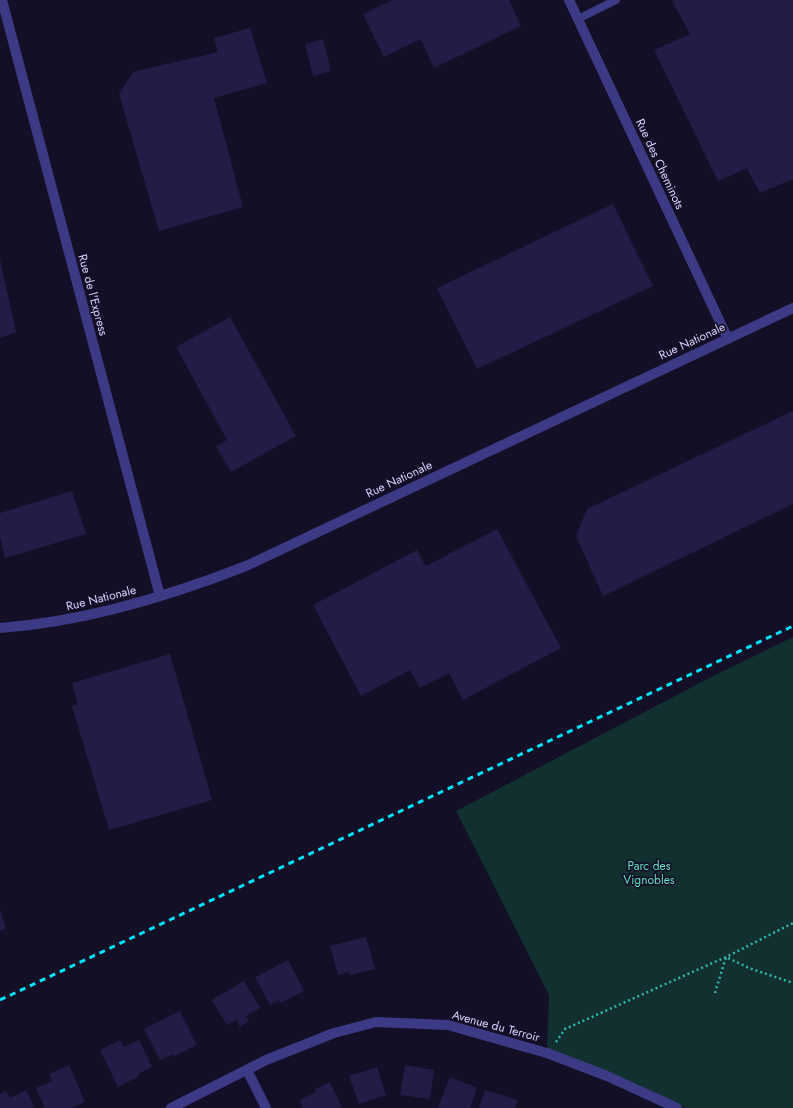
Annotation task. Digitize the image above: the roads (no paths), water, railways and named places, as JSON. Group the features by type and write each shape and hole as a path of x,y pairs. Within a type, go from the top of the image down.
{"street":[{"name":"Rue de l'Express","path":"2,0 160,596"},
{"name":"Rue des Cheminots","path":"569,0 728,338"},
{"name":"Rue Nationale","path":"0,628 20,627 102,612 160,596 246,566 793,308"},
{"name":"Avenue du Terroir","path":"171,1108 266,1060 334,1033 376,1022 448,1025 547,1053 607,1076 677,1108"},
{"path":"247,1070 266,1108"}],"lane":[{"path":"578,19 616,0"}],"railway":[{"path":"0,1000 793,626"}],"park label":[{"name":"Parc des Vignobles","path":"649,873"}]}
